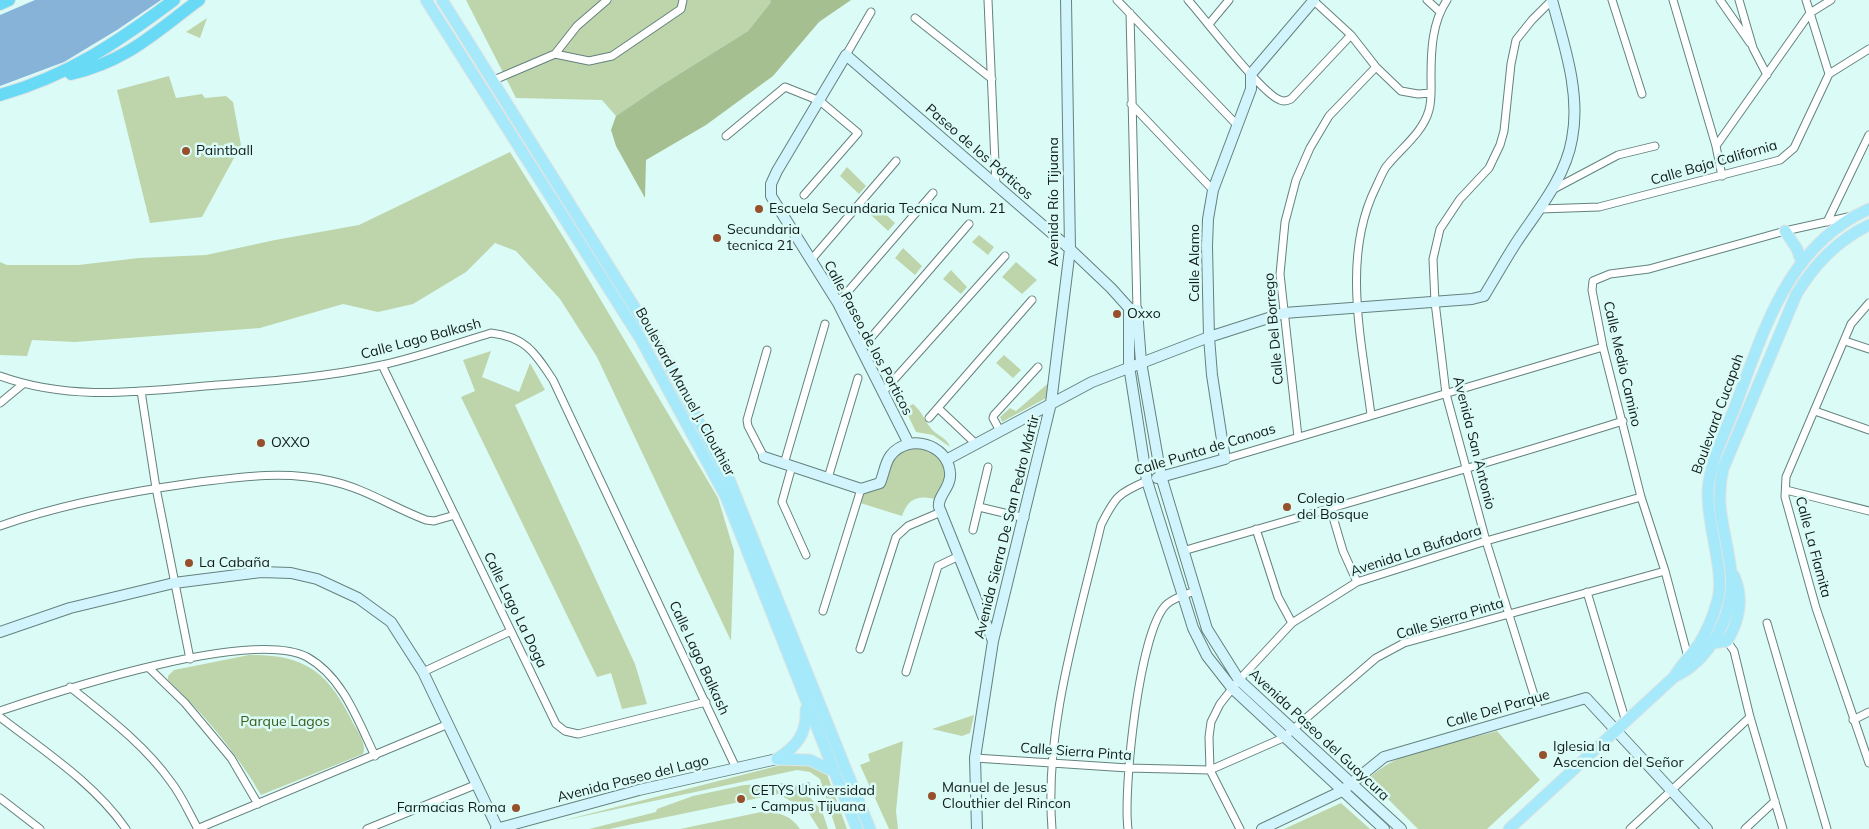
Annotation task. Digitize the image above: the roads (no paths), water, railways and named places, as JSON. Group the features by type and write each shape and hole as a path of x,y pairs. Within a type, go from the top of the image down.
{"highway":[{"path":"0,4 9,0"},
{"path":"0,95 51,78 98,67 123,56 145,42 198,0"},
{"path":"51,78 111,46 170,3"}],"main road":[{"name":"Boulevard Manuel J. Clouthier","path":"426,0 640,338 726,497 857,829"},
{"name":"Boulevard Manuel J. Clouthier","path":"442,0 494,80 660,348 730,479 870,829"},
{"name":"Boulevard Cucapah","path":"1674,677 1706,632 1719,596 1720,583 1708,514 1709,478 1774,306 1802,263 1825,238 1869,209"},
{"name":"Boulevard Cucapah","path":"1674,677 1692,667 1713,642 1726,614 1731,585 1731,570 1720,514 1720,481 1723,469 1792,304 1804,281 1822,260 1844,241 1869,225"},
{"path":"1785,231 1797,249 1802,263"},
{"path":"1781,330 1774,306 1792,304"},
{"path":"1713,642 1727,641 1737,619 1740,604 1738,585 1731,570"},
{"path":"1509,829 1674,677"},
{"path":"777,759 802,738 806,720 805,700"},
{"path":"777,759 810,760 835,772"},
{"path":"855,791 874,829"}],"street":[{"path":"494,80 555,54 577,26 606,0"},
{"path":"555,54 590,61 612,56 681,9 683,0"},
{"path":"988,0 996,186"},
{"name":"Avenida Río Tijuana","path":"1052,403 1070,249 1066,0"},
{"path":"1117,0 1237,125"},
{"path":"1188,0 1251,74 1278,100 1284,102 1291,99 1351,35"},
{"path":"1209,24 1229,0"},
{"path":"1251,74 1314,0 1351,35 1376,67 1401,90 1418,94 1431,93"},
{"path":"1427,0 1439,11"},
{"path":"1371,415 1358,307 1357,268 1362,230 1374,190 1385,169 1426,120 1430,110 1430,56 1439,11 1447,0"},
{"name":"Avenida Sierra De San Pedro Mártir","path":"977,829 975,758 993,641 1052,403 1129,366 1209,337 1284,313 1472,299 1484,296 1516,242 1552,190 1570,151 1573,138 1572,76 1552,0"},
{"name":"Avenida San Antonio","path":"1539,711 1486,541 1446,394 1435,302 1433,259 1440,230 1460,199 1490,168 1504,131 1511,64 1516,40 1552,0"},
{"path":"1612,0 1642,94"},
{"path":"1673,0 1716,146 1722,176"},
{"path":"1720,0 1753,48 1767,75"},
{"path":"1739,0 1753,48"},
{"path":"1806,0 1829,74 1869,49"},
{"path":"1716,146 1810,12 1831,0"},
{"name":"Calle Paseo de los Porticos","path":"872,12 777,171 770,190 774,202 838,303 909,444"},
{"path":"1130,13 1130,104 1135,294 1133,309"},
{"path":"915,18 992,80"},
{"name":"Paseo de los Pórticos","path":"846,55 1070,249 1133,309"},
{"name":"Calle Del Borrego","path":"1298,437 1280,274 1285,222 1296,180 1310,148 1330,116 1376,67"},
{"name":"Calle Alamo","path":"1225,458 1212,375 1209,337 1207,246 1213,190 1251,89 1251,74"},
{"name":"Calle Baja California","path":"1540,208 1599,207 1780,160 1788,155 1829,74"},
{"path":"726,136 785,87 820,101 858,133 804,195"},
{"path":"1130,104 1213,190"},
{"path":"1827,222 1869,135"},
{"path":"1552,190 1618,155 1655,146"},
{"path":"811,260 896,161"},
{"path":"838,303 933,193"},
{"name":"Calle Medio Camino","path":"1688,657 1665,570 1641,497 1603,347 1592,290 1593,282 1599,278 1649,269 1785,231 1857,216"},
{"path":"862,348 969,224"},
{"path":"883,392 1005,256"},
{"path":"930,418 1032,300"},
{"name":"Calle La Flamita","path":"1869,302 1851,324 1786,477 1785,497 1816,608 1869,763"},
{"name":"Avenida Paseo del Guaycura","path":"1133,309 1162,476 1207,628 1239,680 1401,829"},
{"name":"Avenida Paseo del Guaycura","path":"1133,309 1129,366 1147,481 1193,628 1207,656 1232,688 1283,738 1384,829"},
{"path":"806,555 782,502 788,465 826,324"},
{"name":"Calle Lago Balkash","path":"0,376 22,384 59,392 141,391 292,379 382,365 491,333 507,335 521,341 532,350 553,380 736,768"},
{"path":"1845,341 1869,349"},
{"name":"Calle Punta de Canoas","path":"1052,829 1052,762 1056,721 1101,525 1114,500 1128,489 1162,476 1603,347"},
{"path":"767,350 747,420 764,457 861,489 880,483 892,454 909,444 921,443 932,446 946,460 950,472 950,483 938,504 993,641"},
{"name":"Calle Lago La Doga","path":"382,365 556,724 565,731 578,734 706,702"},
{"path":"1000,431 993,418 994,415 1038,367"},
{"path":"828,478 858,378"},
{"path":"0,403 22,384"},
{"path":"141,391 156,488 190,659"},
{"path":"946,460 1052,403"},
{"path":"938,408 976,444"},
{"path":"1815,411 1869,430"},
{"path":"1183,551 1330,507 1466,470 1623,421"},
{"path":"973,530 988,468"},
{"path":"0,526 26,516 156,488 261,474 307,476 333,481 359,490 426,520 434,521 455,515"},
{"path":"823,612 861,489"},
{"path":"1786,490 1869,511"},
{"name":"Avenida La Bufadora","path":"1210,770 1209,737 1211,722 1220,704 1239,680 1292,623 1357,582 1486,541 1641,497"},
{"path":"979,507 1025,518"},
{"path":"1330,507 1343,551 1357,582"},
{"path":"860,648 896,537 908,526 941,512"},
{"path":"1256,529 1278,597 1292,623"},
{"path":"906,672 938,566 958,556"},
{"name":"Calle Sierra Pinta","path":"975,758 1128,768 1210,770 1283,738 1376,658 1404,643 1665,570"},
{"path":"0,632 70,608 174,584 260,572 291,573 317,579 358,598 391,622 423,672 446,725 497,829"},
{"path":"1128,829 1128,768 1139,684 1156,622 1166,604 1195,591"},
{"path":"1587,592 1626,722"},
{"path":"1766,623 1827,829"},
{"path":"423,672 511,631"},
{"path":"1727,641 1734,651 1750,716 1784,829"},
{"path":"0,711 70,687 149,668 255,648 281,649 306,657 326,670 345,694 375,756"},
{"path":"149,668 184,703 231,758 258,804"},
{"path":"70,687 120,728 157,765 172,782 198,829 446,725"},
{"name":"Calle Del Parque","path":"1262,829 1342,791 1384,757 1586,698 1708,829"},
{"path":"1853,720 1869,712"},
{"path":"1630,829 1750,716"},
{"path":"0,717 75,774 118,817 126,829"},
{"name":"Avenida Paseo del Lago","path":"497,829 639,790 777,759"},
{"path":"1210,770 1240,829"},
{"path":"367,829 475,785"},
{"path":"0,798 40,829"},
{"path":"1745,829 1775,801"}],"water":[{"path":"35,0 161,0 117,30 64,62 0,86 0,15"},
{"path":"809,782 812,791 797,795 795,786"}],"place":[{"name":"Paintball","path":"186,151"},
{"name":"Escuela Secundaria Tecnica Num. 21","path":"759,209"},
{"name":"Secundaria tecnica 21","path":"717,238"},
{"name":"Oxxo","path":"1117,314"},
{"name":"OXXO","path":"261,443"},
{"name":"Colegio del Bosque","path":"1287,507"},
{"name":"La Cabaña","path":"189,563"},
{"name":"Iglesia la Ascencion del Señor","path":"1543,755"},
{"name":"Manuel de Jesus Clouthier del Rincon","path":"932,796"},
{"name":"CETYS Universidad - Campus Tijuana","path":"741,799"},
{"name":"Farmacias Roma","path":"516,808"}],"park label":[{"name":"Parque Lagos","path":"285,722"}]}
